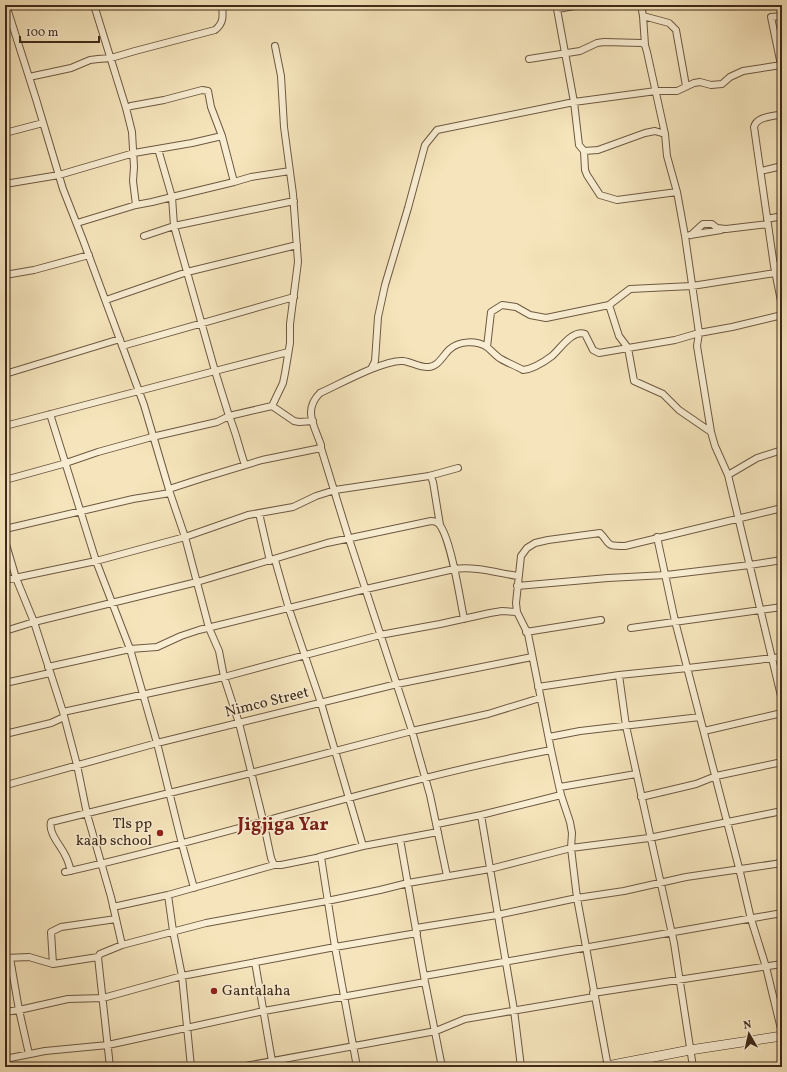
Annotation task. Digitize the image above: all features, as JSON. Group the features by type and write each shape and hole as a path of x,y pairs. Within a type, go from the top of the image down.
{"street":[{"path":"6,5 69,207 77,223 106,300 138,391 185,537 209,628 219,651 224,677 239,723 271,858 274,865"},
{"path":"94,5 132,132 134,154 133,181 136,205"},
{"path":"29,77 71,68 90,60 110,58 215,30 220,27 223,21 222,5"},
{"path":"581,5 557,9 574,102 579,145 584,151 586,175 600,195 617,200 677,192"},
{"path":"641,5 645,45 665,134 667,156 688,236 692,286 699,333 697,346 711,432 715,446 728,475 782,700"},
{"path":"643,16 669,23 676,30 686,86"},
{"path":"371,369 375,361 378,317 385,285 425,145 436,130 574,102 656,91 677,91 694,82 711,85 722,84 730,77 743,71 781,65 771,17 782,16"},
{"path":"5,30 12,28"},
{"path":"529,59 580,51 596,43 604,42 642,42 645,45"},
{"path":"5,480 98,452 217,422 229,416 272,406 283,383 298,262 294,201 284,127 281,76 275,46"},
{"path":"126,108 202,90 208,91 211,108 222,136 234,182"},
{"path":"782,114 759,119 755,123 754,127 774,269 782,306"},
{"path":"5,133 43,124"},
{"path":"584,151 598,150 645,133 655,131 665,134"},
{"path":"5,184 59,175 134,154 222,136"},
{"path":"158,149 172,197 174,226 180,252 215,371 229,416 237,435 238,444 245,465"},
{"path":"761,171 782,166"},
{"path":"77,223 136,205 251,177 290,171"},
{"path":"144,236 174,226 294,201"},
{"path":"688,236 703,224 712,224 716,228 726,229 768,221 782,216"},
{"path":"106,300 187,272 297,245"},
{"path":"5,275 34,270 89,255"},
{"path":"487,347 490,312 502,305 516,307 530,315 546,318 609,305 630,289 692,286 774,269 782,264"},
{"path":"5,374 294,297"},
{"path":"609,305 619,336 628,348 634,381 663,394 679,410 711,432"},
{"path":"447,876 426,778 321,448 313,421 311,407 313,399 320,393 371,369 391,363 402,361 423,367 431,367 436,365 450,349 457,344 479,344 487,347 500,358 523,370 533,368 551,356 569,339 577,334 585,334 592,350 599,353 675,340 699,333 732,328 782,315"},
{"path":"5,426 288,352"},
{"path":"272,406 299,422 313,421"},
{"path":"50,414 96,561 130,650 144,694 194,888"},
{"path":"5,529 169,491 262,460 321,448"},
{"path":"728,475 757,458 782,450"},
{"path":"5,580 96,561 185,537 226,522 259,513 293,507 316,496 335,490 429,476 458,468"},
{"path":"429,476 433,482 440,525 445,535 454,569 464,619"},
{"path":"782,508 657,537 625,546 612,546 600,533 535,543 526,548 521,556 516,603 517,612 526,632 551,750 571,828 571,848 577,898 606,1067 690,1050 782,1036"},
{"path":"259,513 273,560 321,703 363,846"},
{"path":"5,630 197,582 314,547 425,521 436,522 440,525"},
{"path":"657,537 700,717 740,868 751,919 766,967 782,1033"},
{"path":"5,541 16,578 34,622 63,715 77,765 88,814 114,907 122,945"},
{"path":"517,586 608,578 666,575 782,560"},
{"path":"5,683 49,670 130,650 157,647 181,636 209,628 454,569 466,567 518,576"},
{"path":"631,628 782,607"},
{"path":"5,734 46,724 63,715 144,694 224,677 380,635 490,613 517,612"},
{"path":"526,632 601,620"},
{"name":"Nimco Street","path":"10,784 157,743 397,684 532,657"},
{"path":"538,687 619,675 782,657"},
{"path":"619,675 626,726 649,838 661,883 671,932 693,1067"},
{"path":"540,698 488,714 412,731 251,773 51,822 51,831 66,856 68,871 182,844 263,820 496,760 551,750"},
{"path":"704,732 782,713"},
{"path":"549,737 580,731 700,717"},
{"path":"641,797 696,784 716,776 782,762"},
{"path":"560,787 636,774"},
{"path":"437,824 562,795"},
{"path":"29,1054 8,958 29,957 53,964 98,957 100,954 122,945 173,931 234,917 328,901 380,890 408,882 490,869 571,848 649,838 782,811"},
{"path":"481,815 514,1010 521,1067"},
{"path":"114,907 168,895 274,865 281,865 363,846 438,832"},
{"path":"400,839 424,979 442,1067"},
{"path":"319,857 321,859 343,997 357,1067"},
{"path":"5,1012 68,999 103,998 182,976 577,898 624,891 686,877 782,863"},
{"path":"168,895 173,931 182,976 191,1067"},
{"path":"5,1059 29,1054 108,1045 264,1011 343,997 506,962 782,913"},
{"path":"53,964 52,930 61,927 116,919"},
{"path":"98,957 110,1067"},
{"path":"255,962 273,1064"},
{"path":"240,1067 273,1064 353,1047 436,1032 466,1019 680,980 782,964"}],"place":[{"name":"Tls pp kaab school","path":"160,833"},
{"name":"Gantalaha","path":"214,991"}],"district":[{"name":"Jigjiga Yar","path":"283,825"}]}
